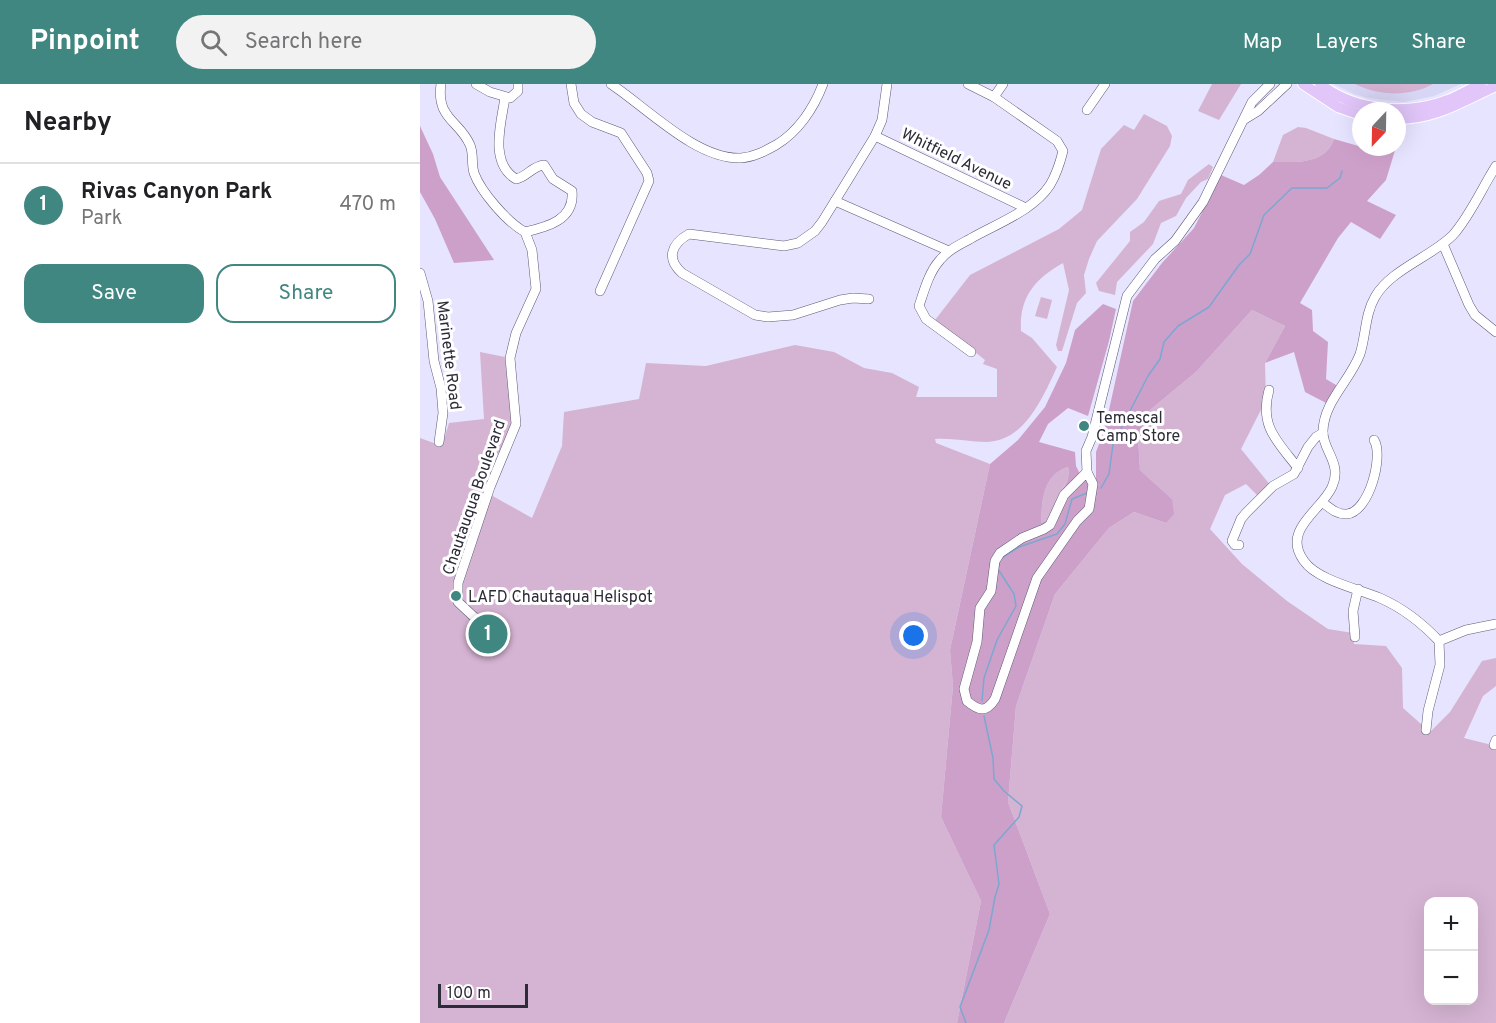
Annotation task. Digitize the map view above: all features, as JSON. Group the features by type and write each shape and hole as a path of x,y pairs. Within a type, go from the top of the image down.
{"main road":[{"path":"1303,84 1338,107 1352,112"},
{"path":"1320,84 1332,93 1358,104 1386,109 1408,109 1448,100 1481,84"},
{"path":"1406,118 1450,109 1496,86"}],"street":[{"path":"441,84 442,103 446,114 470,144 475,176 503,214 514,226 525,232 552,226 560,220 570,204 572,192 553,179 544,165 537,166 523,178 516,179 504,168 499,140 505,98"},
{"path":"476,84 505,98 518,91 518,84"},
{"path":"571,84 574,103 581,114 592,122 621,133 647,173 649,181 600,291"},
{"path":"611,84 699,148 721,156 742,158 762,153 794,131 812,108 823,84"},
{"path":"869,299 840,300 793,315 768,318 743,309 682,273 674,266 672,256 680,239 689,234 784,246 798,243 815,231 875,136 886,104 887,84"},
{"path":"968,84 994,97 1057,141 1063,151 1049,187 1026,208 949,250 938,261 919,306 926,319 971,352"},
{"path":"994,97 1003,84"},
{"path":"1087,110 1105,84"},
{"path":"1087,472 1064,495 1050,525 1022,537 1000,553 995,561 991,591 980,608 977,642 964,689 967,701 974,707 984,710 989,708 995,699 1037,578 1077,521 1089,509 1093,484 1087,472 1086,451 1092,437 1127,296 1155,259 1175,241 1203,202 1252,102 1270,84"},
{"path":"1243,120 1258,111 1287,84"},
{"name":"Whitfield Avenue","path":"875,136 1026,208"},
{"path":"1426,730 1428,711 1440,664 1439,640 1408,614 1382,599 1317,572 1302,559 1298,539 1305,520 1333,486 1335,473 1323,434 1328,408 1360,353 1367,316 1376,295 1398,275 1443,244 1459,226 1496,166"},
{"path":"836,201 949,250"},
{"name":"Chautauqua Boulevard","path":"482,620 465,610 458,602 458,583 490,487 516,424 510,358 516,333 536,289 532,250 525,232"},
{"path":"1443,244 1475,315 1496,332"},
{"name":"Marinette Road","path":"420,273 428,301 434,361 441,388 443,413 439,442"},
{"path":"420,332 431,331"},
{"path":"1269,390 1265,403 1269,430 1298,468"},
{"path":"1239,544 1235,545 1232,541 1241,519 1266,492 1294,474 1308,447 1316,437 1323,434"},
{"path":"1322,502 1337,513 1348,514 1357,511 1365,503 1378,455 1378,446 1374,440"},
{"path":"1355,638 1353,611 1358,589"},
{"path":"1439,640 1466,630 1496,624"}],"shaded area":[{"path":"1212,84 1241,84 1219,120 1198,111"},
{"path":"1334,84 1461,84 1434,96 1404,102 1354,94"},
{"path":"1355,84 1433,84 1405,93 1384,93"},
{"path":"1144,114 1167,126 1172,136 1170,146 1137,199 1097,241 1084,275 1086,293 1077,303 1062,351 1058,351 1056,345 1069,290 1063,263 1044,276 1026,299 1021,319 1021,331 1032,338 1057,367 1039,404 1022,426 1000,440 987,442 935,439 936,443 990,464 950,650 953,686 941,817 981,901 957,1023 420,1023 420,438 442,446 449,423 484,419 480,352 505,357 512,426 500,451 492,460 484,491 532,518 562,446 564,412 639,399 646,363 706,366 795,345 834,352 864,368 892,373 919,387 916,397 997,397 997,369 983,364 985,360 935,320 970,275 1059,229 1082,210 1101,149 1124,125 1134,130"},
{"path":"420,126 433,154 440,177 494,260 454,263 435,219 420,192"},
{"path":"1298,127 1334,139 1324,154 1317,158 1300,162 1273,162 1283,135"},
{"path":"1334,139 1352,144 1352,156 1393,156 1386,180 1367,201 1396,215 1380,239 1351,222 1338,238 1300,303 1312,310 1313,331 1328,342 1326,379 1341,388 1330,405 1305,392 1294,352 1265,363 1285,326 1252,310 1196,372 1150,410 1138,436 1140,470 1172,499 1174,514 1166,523 1134,512 1109,528 1055,594 1016,706 1008,802 1050,914 1004,1023 957,1023 981,901 941,817 953,686 950,650 990,464 1018,440 1045,407 1066,363 1075,330 1103,304 1116,309 1088,416 1068,408 1048,424 1039,442 1075,452 1076,466 1082,478 1096,479 1096,452 1105,428 1133,301 1162,263 1194,228 1221,175 1244,185 1273,162 1309,160 1324,154","holes":["1068,467 1067,480 1048,520 1041,523 1043,497 1049,482 1053,476"]},
{"path":"1209,164 1213,167 1208,179 1201,182 1186,198 1176,216 1161,223 1153,244 1117,282 1115,295 1099,291 1096,283 1130,241 1130,232 1144,222 1159,201 1181,194 1188,180"},
{"path":"1041,297 1052,300 1047,319 1035,316"},
{"path":"1252,310 1285,326 1265,363 1266,400 1241,449 1271,486 1260,498 1246,484 1225,495 1210,529 1242,564 1287,601 1328,629 1353,633 1354,644 1386,646 1402,668 1403,708 1430,732 1450,712 1482,661 1496,658 1496,686 1483,696 1464,738 1496,746 1496,1023 1004,1023 1050,914 1008,802 1016,706 1055,594 1109,528 1134,512 1166,523 1172,499 1140,470 1138,436 1150,410 1196,372"},
{"path":"1068,467 1066,483 1048,520 1041,523 1043,497 1049,482 1053,476"}],"waterway":[{"path":"1101,488 1109,474 1113,444 1148,376 1160,359 1164,342 1178,326 1209,307 1239,265 1250,254 1264,215 1292,188 1327,188 1340,178 1342,171"},
{"path":"982,701 984,678 997,640 1016,606 1014,594 998,569 1000,559 1019,547 1057,534 1065,524 1072,499 1087,493"},
{"path":"966,1023 960,1007 989,930 999,884 994,845 1019,817 1022,806 994,779 993,758 984,716"}],"place":[{"name":"Temescal Camp Store","path":"1084,426"},
{"name":"LAFD Chautaqua Helispot","path":"456,596"},
{"name":"Rivas Canyon Park","path":"488,634"}]}
